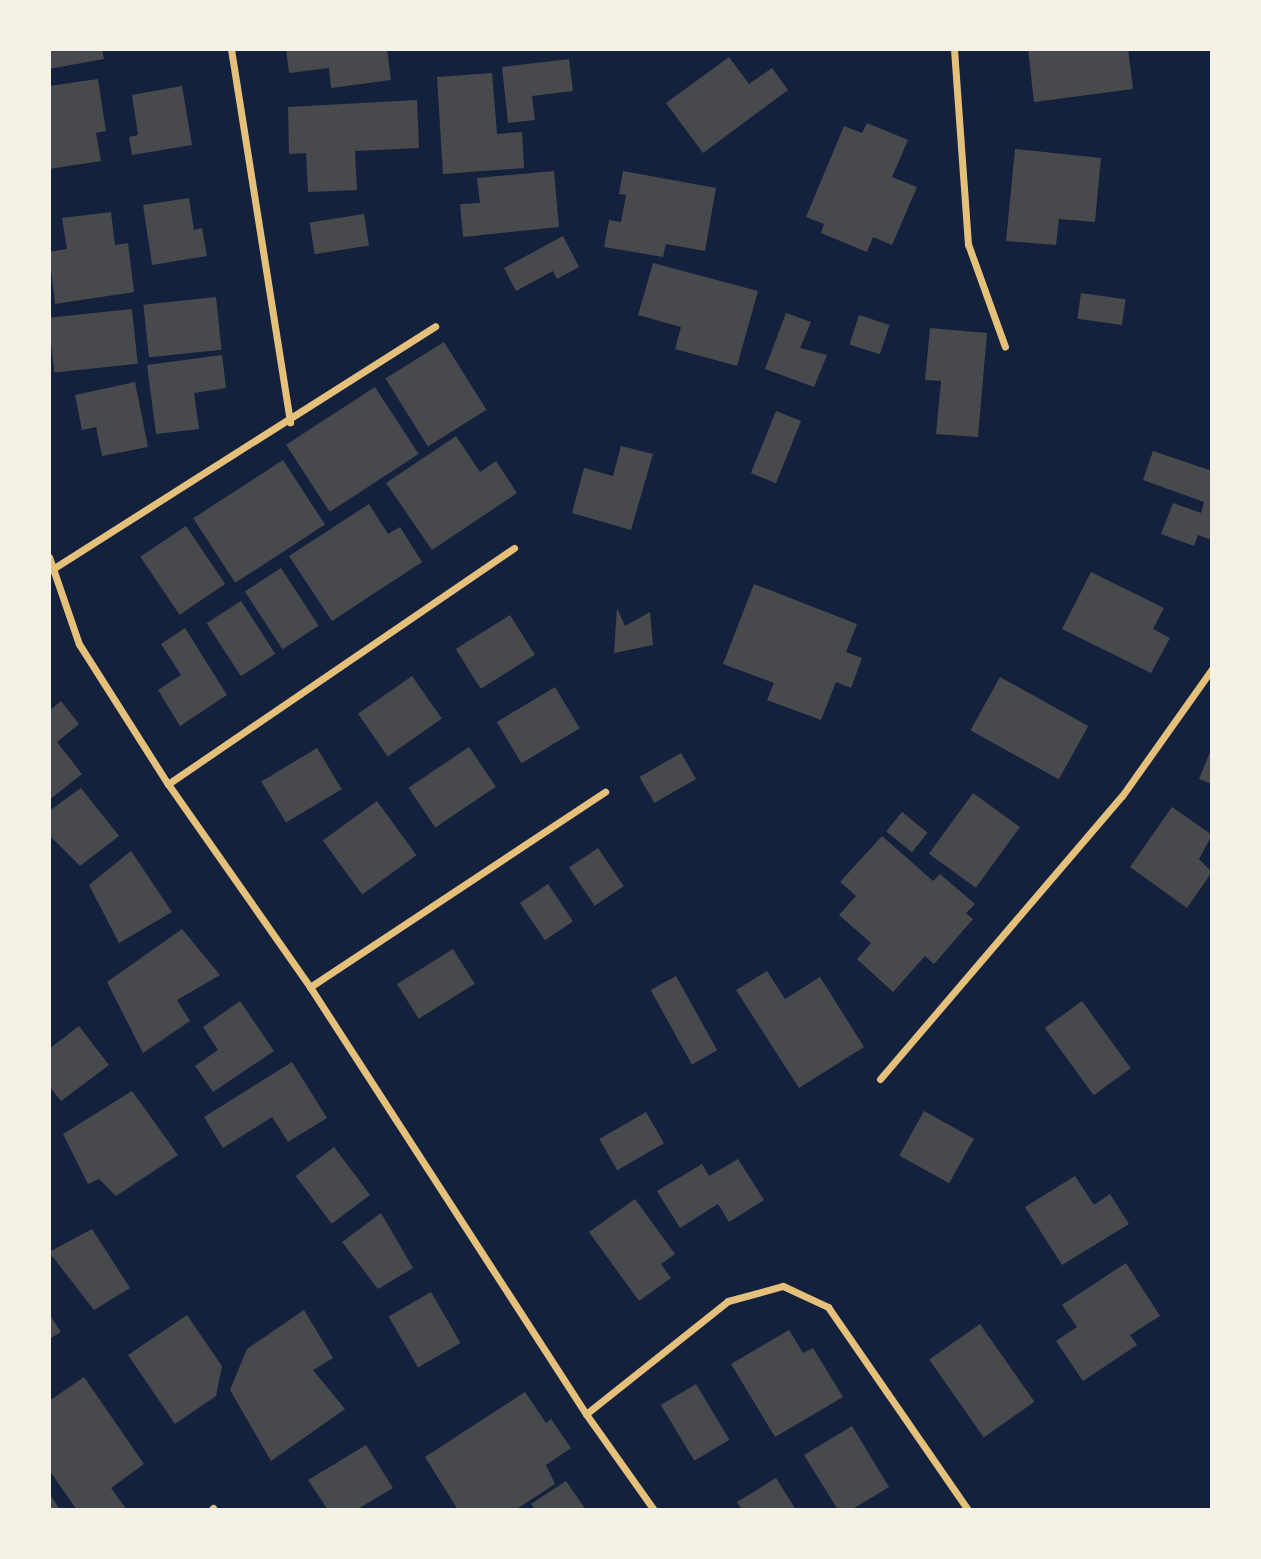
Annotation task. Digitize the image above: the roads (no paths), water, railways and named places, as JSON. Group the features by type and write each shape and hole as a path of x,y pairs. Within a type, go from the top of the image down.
{"street":[{"path":"231,49 290,422"},
{"path":"954,49 968,244 1005,347"},
{"path":"51,570 290,422 435,326"},
{"path":"168,784 514,548"},
{"path":"49,558 79,644 168,784 310,988 586,1414 654,1510"},
{"path":"880,1079 1122,796 1212,669"},
{"path":"310,988 605,792"},
{"path":"586,1414 728,1301 783,1286 828,1307 968,1510"}]}
